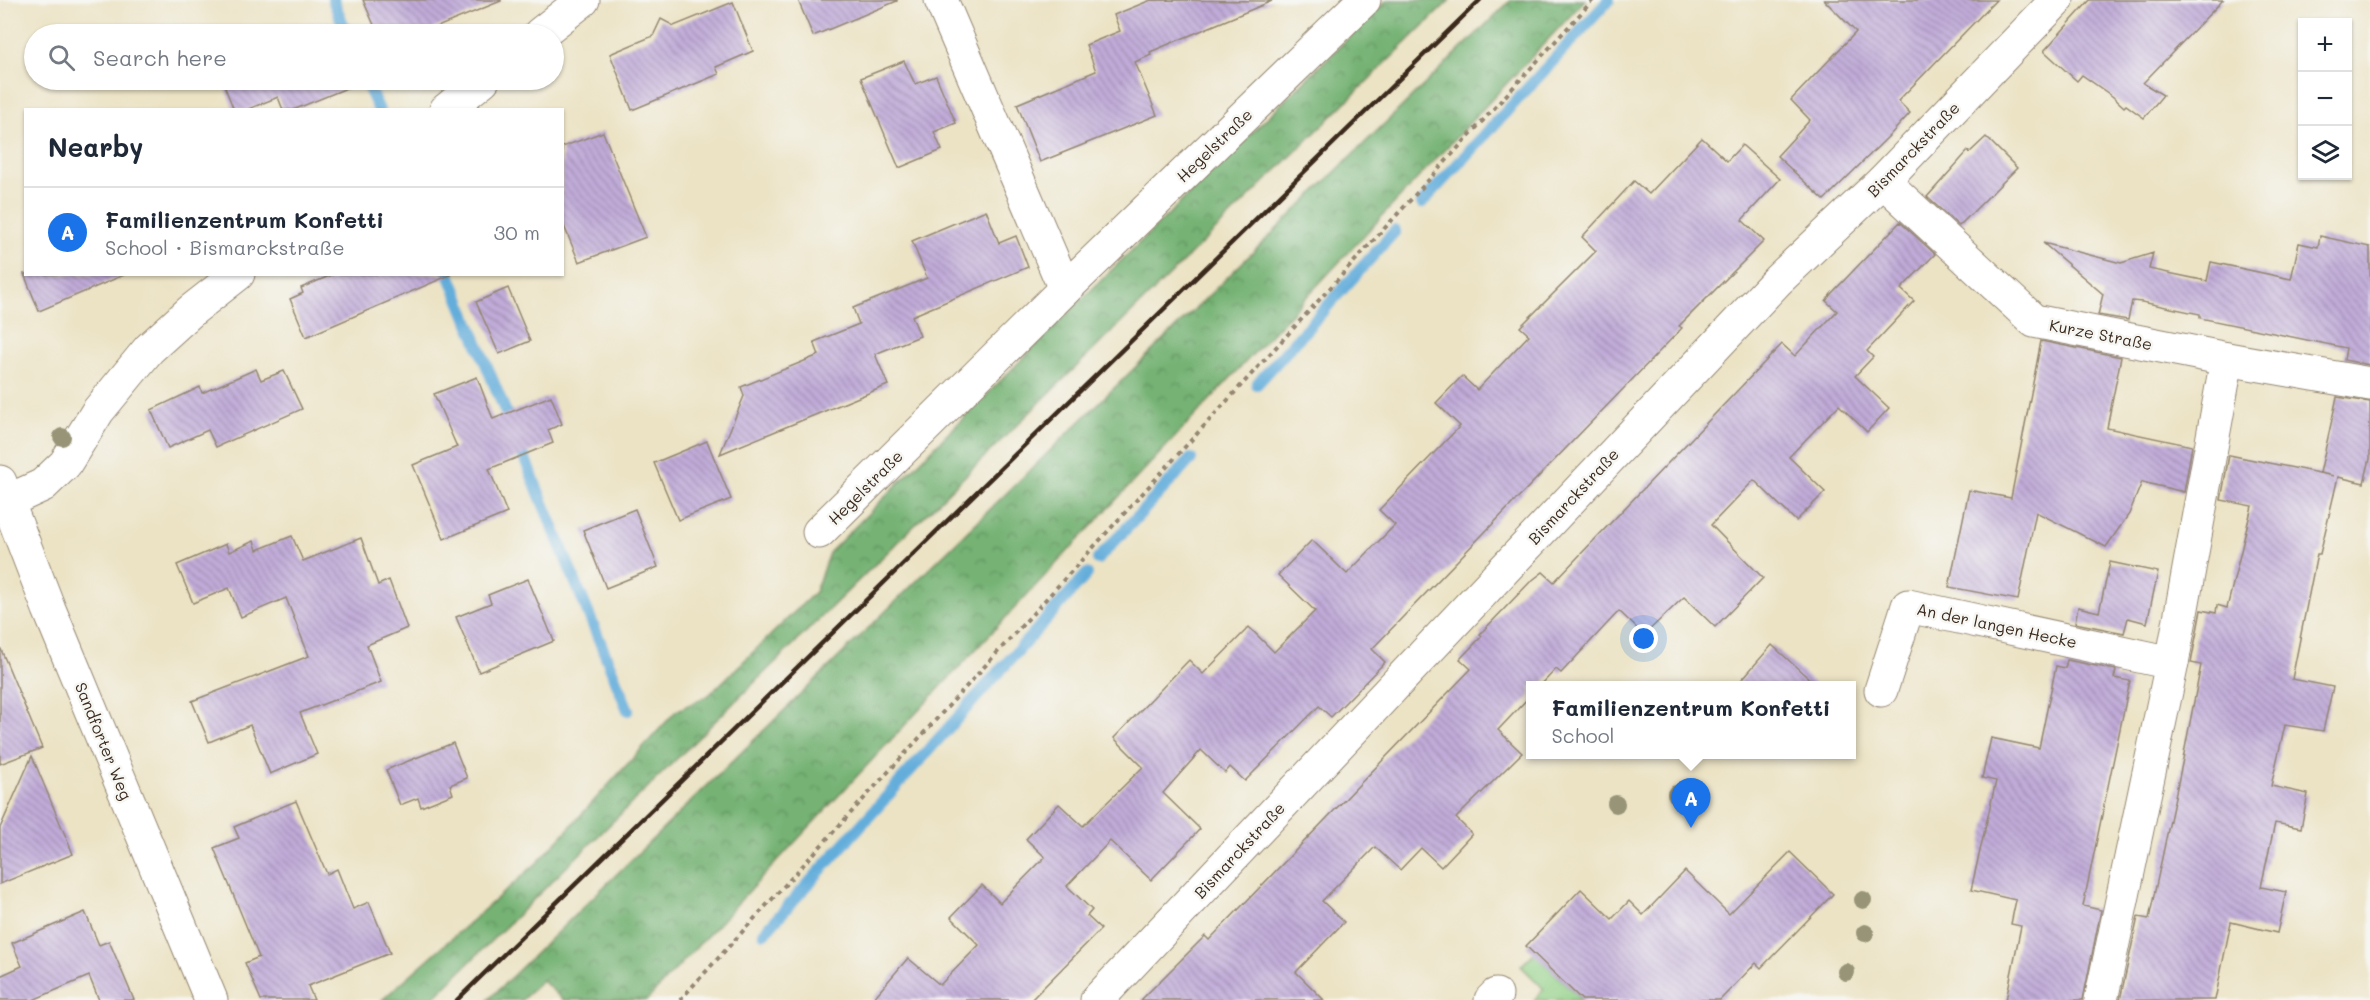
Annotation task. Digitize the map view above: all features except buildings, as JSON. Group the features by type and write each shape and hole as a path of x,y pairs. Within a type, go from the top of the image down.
{"street":[{"path":"553,24 583,0"},
{"path":"941,0 1065,289"},
{"name":"Hegelstraße","path":"819,532 1065,289 1364,0"},
{"name":"Bismarckstraße","path":"1114,994 1770,288 1883,181 2057,0"},
{"path":"448,108 471,90"},
{"name":"Kurze Straße","path":"1883,181 2034,321 2370,384"},
{"path":"4,491 43,484 66,464 98,411 149,349 192,310 235,276"},
{"path":"2101,1000 2172,663 2227,359"},
{"name":"Sandforter Weg","path":"4,491 49,609 211,1000"},
{"name":"An der langen Hecke","path":"1881,690 1908,606 2172,663"}],"path":[{"path":"680,1000 1593,0"}],"green space":[{"path":"1387,0 1450,0 431,1000 382,1000 538,862 676,711 709,695 815,592 829,553 1078,303"},
{"path":"1511,0 1585,0 647,1000 563,1000 542,980 522,1000 488,1000"},
{"path":"1534,953 1582,1000 1534,1000 1544,989 1521,966"}],"waterway":[{"path":"333,0 343,24"},
{"path":"1422,203 1609,0"},
{"path":"370,90 378,108"},
{"path":"1257,384 1395,231"},
{"path":"450,276 628,710"},
{"path":"1098,559 1191,459"},
{"path":"764,933 1087,574"}],"railway":[{"path":"457,1000 1480,0"}],"place":[{"name":"Familienzentrum Konfetti","path":"1691,828"}]}
